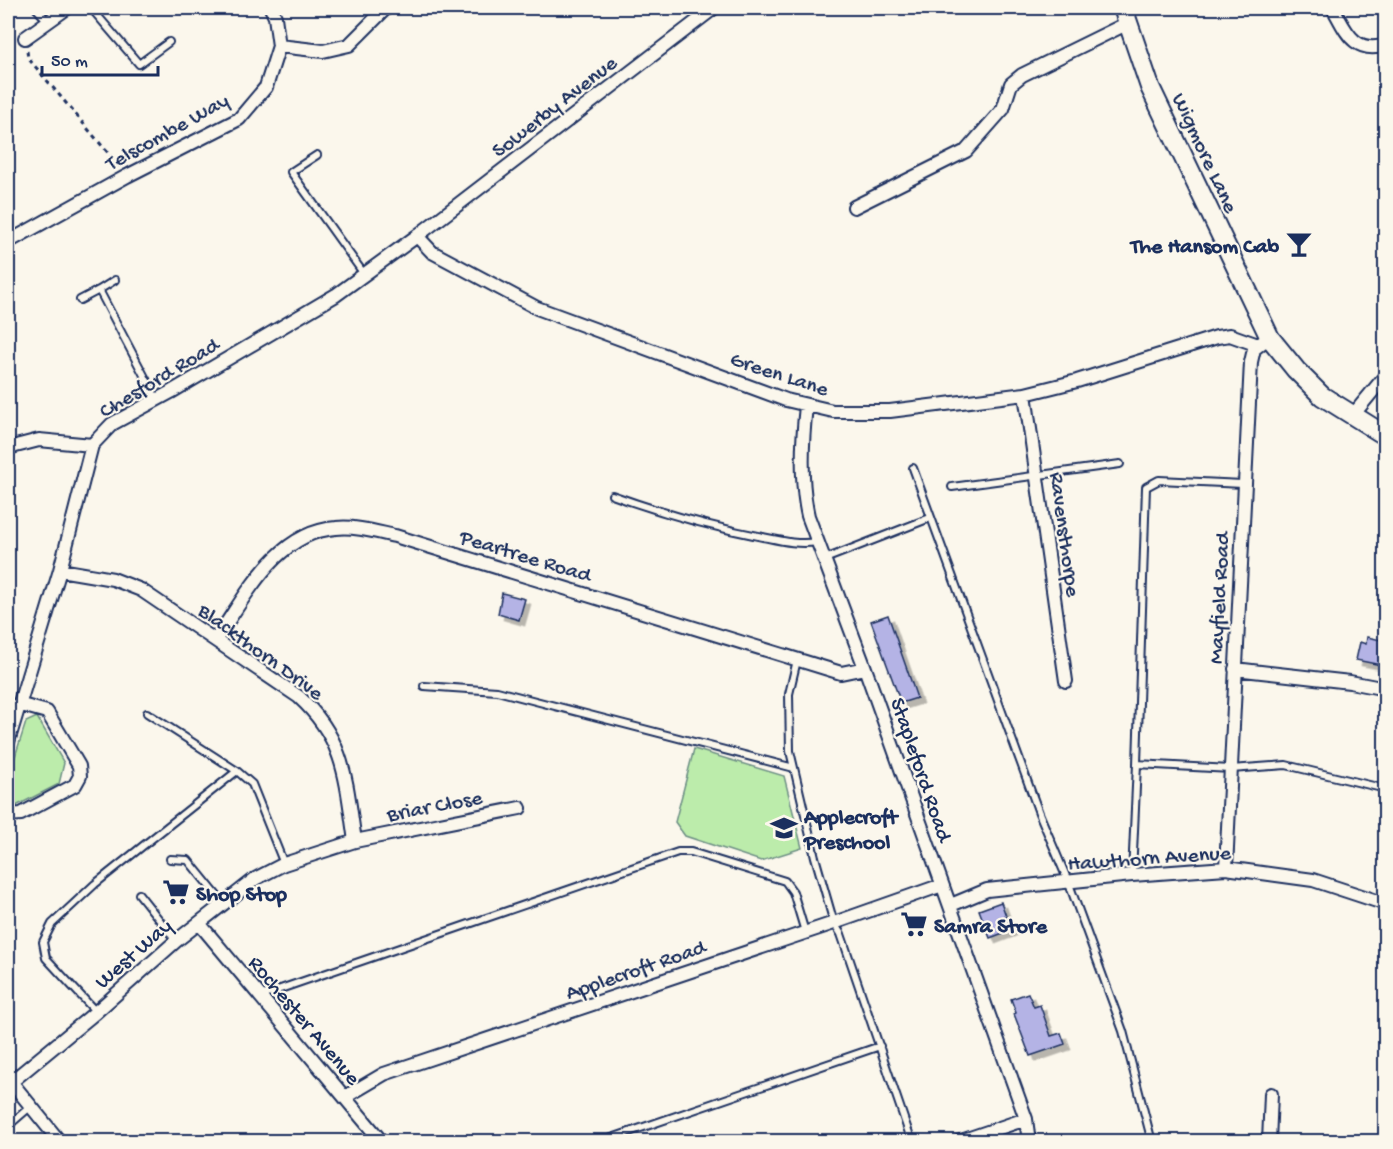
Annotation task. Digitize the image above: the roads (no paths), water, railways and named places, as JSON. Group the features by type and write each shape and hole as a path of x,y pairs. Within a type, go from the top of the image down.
{"street":[{"path":"25,38 67,8"},
{"name":"Telscombe Way","path":"8,242 127,176 239,119 266,87 279,46 272,8"},
{"path":"279,46 323,51 349,45 387,8"},
{"name":"Sowerby Avenue","path":"417,236 714,8"},
{"path":"1333,8 1349,37 1360,45 1375,48 1386,45"},
{"path":"854,207 966,151 1003,109 1011,84 1022,75 1125,15"},
{"name":"Wigmore Lane","path":"1125,15 1150,87 1264,341 1322,396 1386,436"},
{"name":"Chesford Road","path":"8,742 60,570 93,445 112,424 336,295 417,236"},
{"name":"Green Lane","path":"417,236 432,252 537,308 806,406 833,411 861,412 1025,394 1077,381 1217,337 1230,335 1264,341"},
{"name":"Mayfield Road","path":"1226,868 1243,484 1251,362 1254,349 1264,341"},
{"path":"1353,416 1386,375"},
{"name":"Ravensthorpe","path":"1025,394 1066,681"},
{"name":"Stapleford Road","path":"806,406 805,500 808,516 951,905 1026,1119 1029,1142"},
{"path":"8,448 39,440 93,445"},
{"name":"Peartree Road","path":"216,639 269,565 285,548 322,530 351,528 395,536 841,673 865,668"},
{"name":"Blackthorn Drive","path":"60,570 113,579 141,590 299,697 316,713 332,736 344,766 356,841"},
{"path":"1235,669 1350,682 1386,689"},
{"path":"8,816 21,814 66,790 75,785 80,776 79,766 47,712 18,704"},
{"name":"Briar Close","path":"356,841 520,808"},
{"name":"West Way","path":"9,1080 96,1012 176,941 255,879 284,864 356,841"},
{"name":"Hawthorn Avenue","path":"951,905 987,890 1226,868 1313,880 1386,904"},
{"name":"Applecroft Road","path":"345,1097 384,1074 806,933 942,885"},
{"name":"Rochester Avenue","path":"199,923 382,1142"},
{"path":"9,1080 60,1142"},
{"path":"1269,1142 1271,1094"},
{"path":"958,1142 1026,1119"}],"lane":[{"path":"36,8 47,21"},
{"path":"91,8 139,64 169,42"},
{"path":"317,154 291,172 364,274"},
{"path":"80,300 115,280"},
{"path":"99,290 157,400"},
{"path":"952,487 1120,464"},
{"path":"913,468 1039,813 1068,882 1123,1031 1152,1142"},
{"path":"1132,875 1146,487 1159,480 1243,484"},
{"path":"612,495 722,530 802,545 818,542"},
{"path":"825,559 930,518"},
{"path":"797,659 789,694 790,751 815,857 834,923 841,934 912,1142"},
{"path":"424,686 497,691 794,768"},
{"path":"147,712 237,771 252,784 284,864"},
{"path":"1137,764 1231,770 1286,765 1386,789"},
{"path":"96,1012 46,958 43,942 52,924 95,884 237,771"},
{"path":"260,996 678,852 691,852 785,881 793,892 806,933"},
{"path":"170,859 188,860 223,903"},
{"path":"140,894 176,941"},
{"path":"600,1142 880,1046"},
{"path":"8,1126 30,1107"}],"place":[{"name":"The Hansom Cab","path":"1299,244"},
{"name":"Applecroft Preschool","path":"784,828"},
{"name":"Shop Stop","path":"176,892"},
{"name":"Samra Store","path":"914,924"}]}
